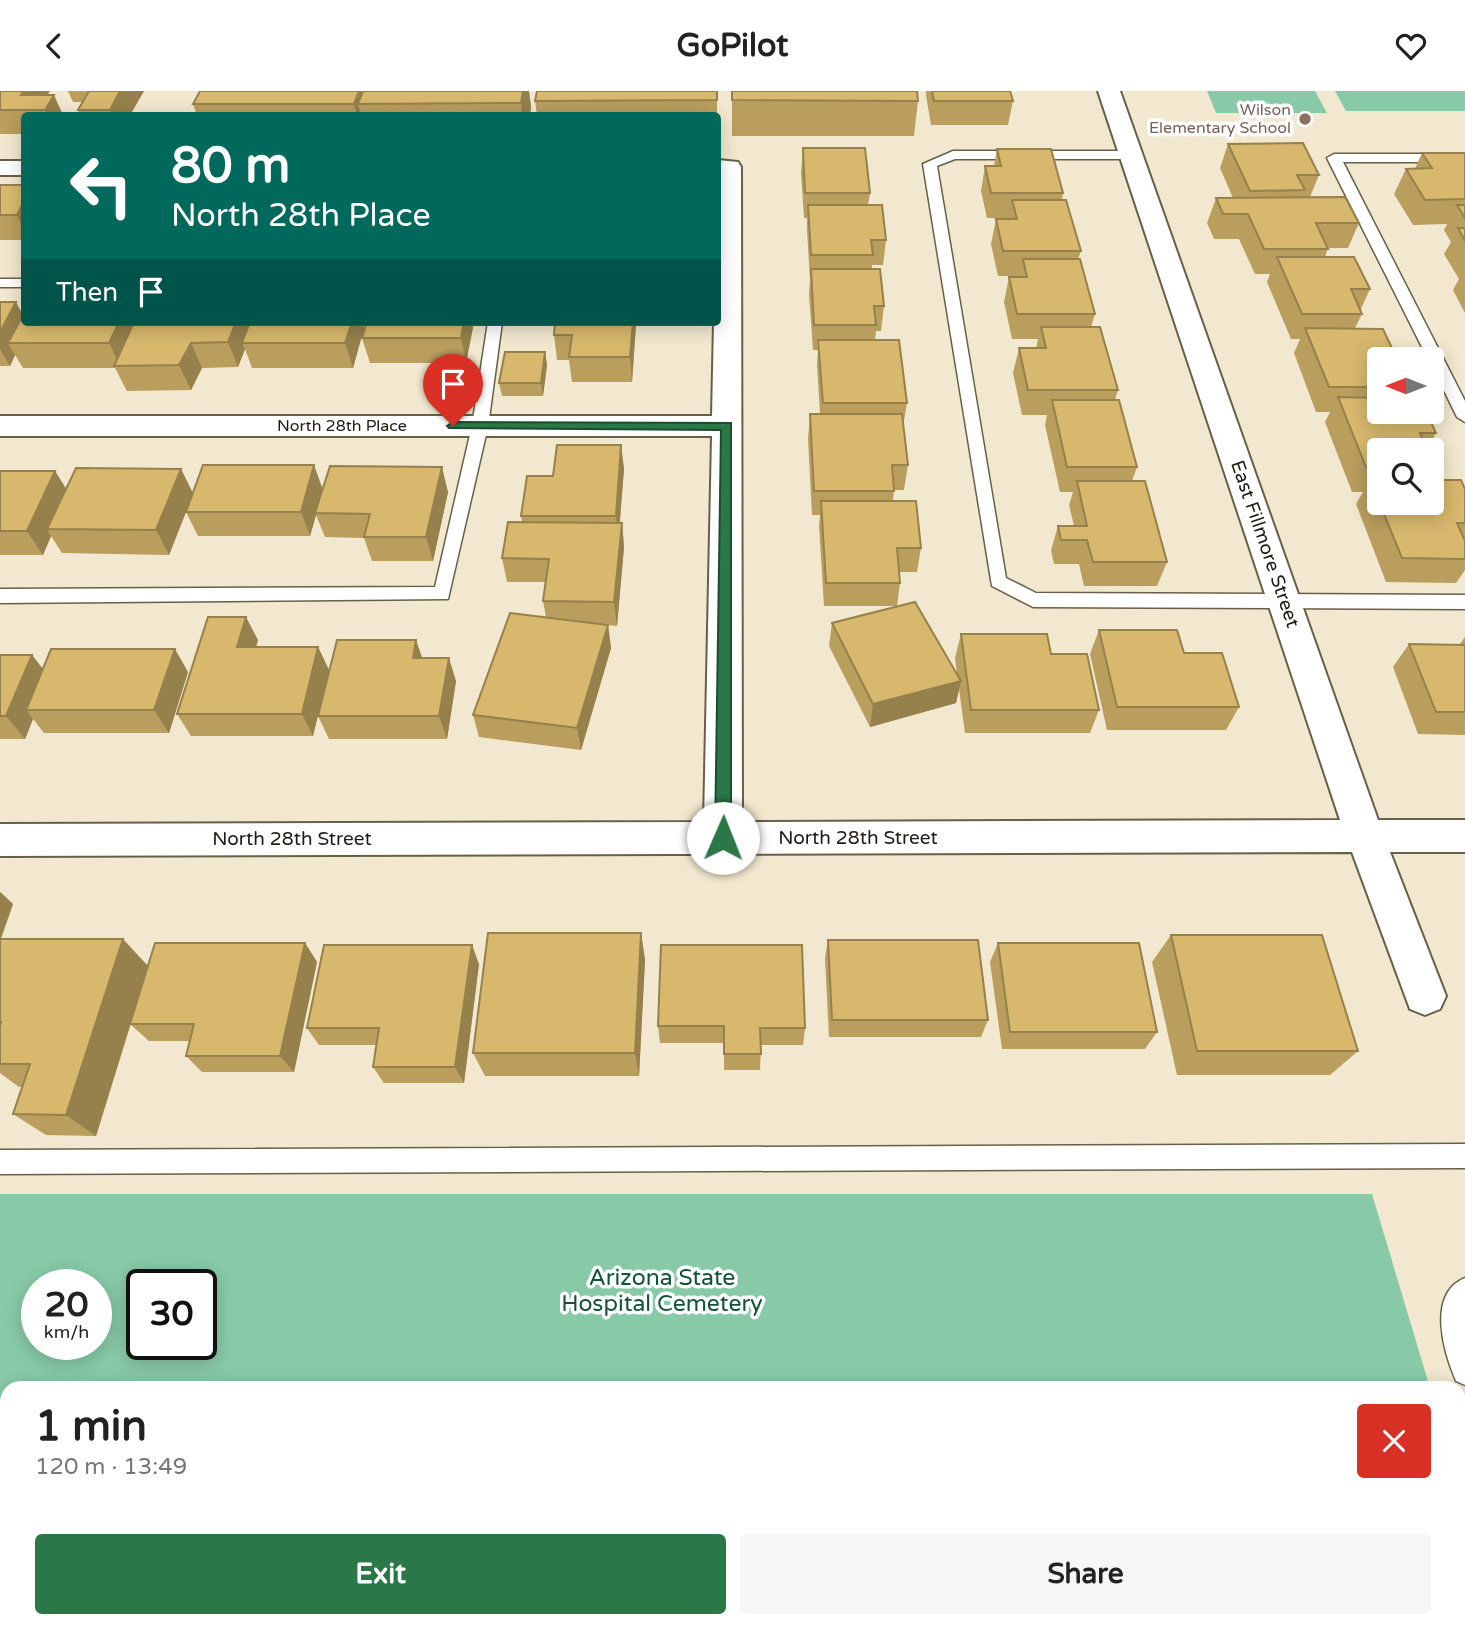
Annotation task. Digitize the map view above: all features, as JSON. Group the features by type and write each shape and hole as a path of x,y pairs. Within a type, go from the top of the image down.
{"street":[{"name":"East Fillmore Street","path":"1109,91 1365,837 1425,996"},
{"path":"723,167 727,426 723,838"},
{"path":"0,168 21,168"},
{"name":"North 28th Place","path":"0,426 727,426"},
{"name":"North 28th Street","path":"0,840 1465,836"}],"lane":[{"path":"1132,155 953,155 930,164 998,581 1032,600 1465,602"},
{"path":"1465,158 1334,158 1465,418"},
{"path":"0,283 21,283"},
{"path":"0,596 442,594 480,426 494,326"},
{"path":"0,1162 1465,1156"},
{"path":"1465,1291 1457,1300 1452,1331 1465,1373"}],"green space":[{"path":"1207,91 1315,91 1327,113 1216,113"},
{"path":"1335,91 1465,91 1465,111 1346,111"},
{"name":"Arizona State Hospital Cemetery","path":"0,1194 1372,1194 1428,1381 0,1381"}],"building":[{"path":"0,91 23,91 21,95 54,95 45,110 0,110"},
{"path":"89,91 120,91 110,110 78,110"},
{"path":"200,91 359,91 354,104 193,104"},
{"path":"363,91 523,91 521,103 358,104"},
{"path":"537,91 717,91 717,100 535,101"},
{"path":"732,91 917,91 918,101 732,100"},
{"path":"932,91 1010,91 1013,101 934,101"},
{"path":"1303,143 1319,175 1297,175 1305,190 1250,191 1228,144"},
{"path":"803,148 865,148 870,193 805,193"},
{"path":"997,149 1051,149 1063,193 991,193 985,166 1001,166"},
{"path":"1422,153 1465,153 1465,199 1425,200 1406,169 1432,168"},
{"path":"0,185 21,185 21,207 17,215 0,215"},
{"path":"1345,197 1359,223 1316,223 1328,249 1264,249 1248,214 1223,214 1216,198"},
{"path":"1012,200 1066,200 1081,251 1003,251 996,219 1017,219"},
{"path":"808,205 882,205 886,240 871,240 873,255 811,255"},
{"path":"1457,205 1465,205 1465,218"},
{"path":"1458,228 1465,228 1465,241"},
{"path":"1277,257 1354,257 1370,289 1351,289 1362,314 1302,314"},
{"path":"1023,259 1080,259 1095,314 1017,314 1009,277 1027,277"},
{"path":"811,269 880,269 884,306 874,306 876,325 814,325"},
{"path":"0,302 16,302 0,332"},
{"path":"21,319 21,326 117,326 109,343 8,343"},
{"path":"132,326 234,326 228,342 191,343 179,365 114,366"},
{"path":"248,326 351,326 345,343 242,343"},
{"path":"366,326 463,326 461,338 362,338"},
{"path":"555,326 633,326 630,357 569,357 572,335 554,335"},
{"path":"1041,327 1100,327 1118,390 1028,390 1019,348 1046,348"},
{"path":"1305,328 1383,329 1391,347 1367,347 1367,387 1329,387"},
{"path":"818,340 899,340 907,403 823,403"},
{"path":"505,352 545,352 541,383 499,383"},
{"path":"1338,397 1367,398 1367,424 1432,424 1436,433 1420,433 1422,438 1367,438 1366,467"},
{"path":"1052,400 1119,400 1137,467 1067,467"},
{"path":"810,414 902,414 908,465 892,465 894,491 814,491"},
{"path":"557,445 621,445 616,516 521,516 527,476 553,476"},
{"path":"203,465 314,465 301,512 186,512"},
{"path":"330,466 442,467 426,537 364,537 370,514 315,513"},
{"path":"76,468 181,469 156,530 47,529"},
{"path":"0,471 55,471 27,531 0,531"},
{"path":"1444,480 1461,480 1465,489 1465,523 1457,523 1465,541 1465,559 1402,558 1384,515 1444,515"},
{"path":"1077,481 1145,481 1167,562 1093,562 1087,540 1061,540 1058,526 1087,526"},
{"path":"821,501 916,501 921,548 897,548 900,583 826,583"},
{"path":"508,522 622,523 614,602 543,601 549,559 502,558"},
{"path":"915,602 961,681 873,704 832,623"},
{"path":"510,613 608,625 577,728 473,715"},
{"path":"208,617 246,617 237,647 318,647 302,714 177,714"},
{"path":"1099,630 1177,630 1184,653 1222,653 1239,707 1117,707"},
{"path":"961,634 1047,634 1051,654 1087,654 1099,710 971,710"},
{"path":"337,640 416,640 413,658 449,658 439,716 318,716"},
{"path":"1409,644 1465,645 1465,712 1436,712"},
{"path":"51,649 175,649 154,710 26,710"},
{"path":"0,655 32,655 6,716 0,716"},
{"path":"488,933 641,933 635,1053 473,1053"},
{"path":"1171,935 1322,935 1358,1051 1197,1051"},
{"path":"0,939 123,939 66,1115 13,1114 30,1064 0,1064"},
{"path":"828,940 978,940 988,1020 832,1020"},
{"path":"155,943 305,943 280,1056 186,1056 194,1024 130,1024"},
{"path":"998,943 1139,943 1157,1032 1010,1032"},
{"path":"324,945 472,945 455,1067 373,1067 379,1028 307,1028"},
{"path":"661,945 802,945 805,1028 760,1028 761,1054 724,1054 724,1026 658,1026"}],"place":[{"name":"Wilson Elementary School","path":"1305,119"}],"route":[{"path":"453,426 727,426 723,838"}]}
